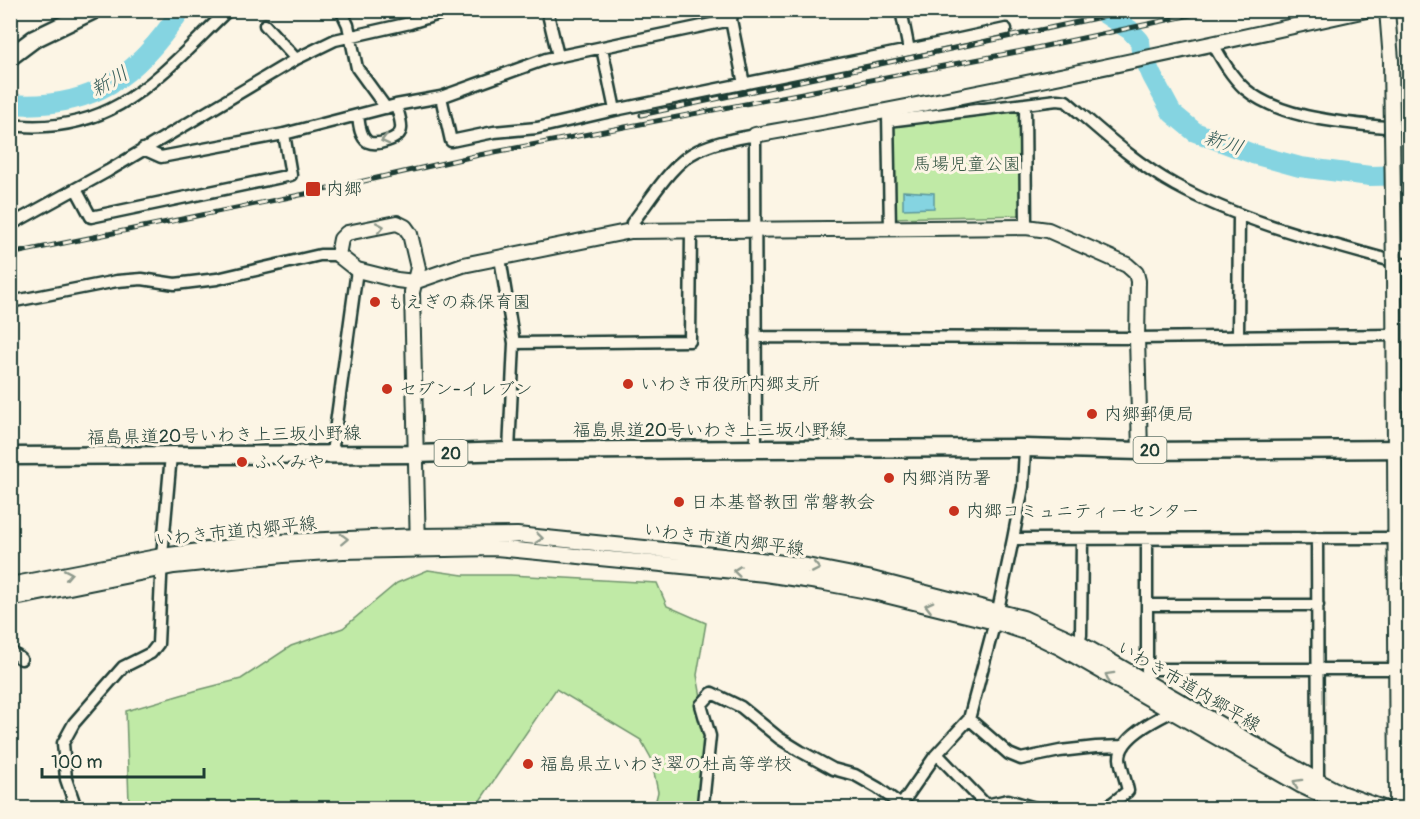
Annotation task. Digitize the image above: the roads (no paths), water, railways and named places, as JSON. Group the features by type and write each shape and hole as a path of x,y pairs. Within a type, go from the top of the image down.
{"main road":[{"path":"10,57 34,39 94,10"},
{"name":"福島県道20号いわき上三坂小野線","path":"10,456 416,454 756,449 1403,449"}],"street":[{"path":"10,125 42,128 64,126 106,112 147,88 228,10"},
{"path":"341,10 348,25 357,68 391,107 401,127 394,138 374,143 368,141 360,131 358,116"},
{"path":"10,225 76,189 296,59 335,40 410,23 452,10"},
{"path":"547,10 558,56"},
{"path":"869,10 888,10"},
{"path":"901,10 909,50"},
{"path":"888,116 1366,10"},
{"path":"1387,10 1391,60 1395,335 1403,449 1403,669 1396,808"},
{"path":"143,149 162,157 284,134 391,107 441,98 558,56 602,48 732,15 744,84"},
{"path":"265,25 296,59"},
{"path":"441,98 451,141 494,132 537,128 1006,29"},
{"path":"1207,45 1245,89 1260,99 1312,117 1410,130"},
{"path":"602,48 615,110"},
{"path":"631,231 632,223 679,163 694,152 711,145 755,135 888,116 1057,100 1066,101 1145,166 1176,185 1239,215 1410,266"},
{"path":"1025,104 1026,227"},
{"path":"888,116 890,229"},
{"path":"76,189 91,216 291,175 284,134"},
{"path":"755,135 756,449"},
{"path":"1238,335 1239,215"},
{"path":"338,255 341,239 347,233 397,223 405,227 410,234 418,268 412,292 418,543"},
{"path":"10,302 117,280 142,279 175,284 217,279 320,255 338,255 357,270 414,282 463,265 631,231 1026,227 1047,230 1127,265 1136,273 1138,281 1140,450"},
{"path":"514,343 690,341 691,230"},
{"path":"500,258 514,343 509,451"},
{"path":"332,453 357,270"},
{"path":"755,337 1137,338 1238,335 1395,335"},
{"path":"701,808 710,736 701,705 712,693 741,707 800,752 878,788 900,807 937,754 969,718 997,616 1013,539 1023,488 1025,448"},
{"path":"75,808 66,779 63,743 74,723 123,667 151,653 158,644 171,455"},
{"path":"1317,538 1318,781"},
{"path":"1013,539 1402,538"},
{"path":"1146,689 1147,539"},
{"path":"1079,644 1082,540"},
{"name":"いわき市道内郷平線","path":"10,585 162,562 283,555 418,543 496,548 765,574 997,616 1023,618 1079,644 1146,689 1171,712 1300,785 1349,808"},
{"name":"いわき市道内郷平線","path":"10,599 162,562"},
{"path":"1147,605 1318,605"},
{"name":"いわき市道内郷平線","path":"997,616 1146,689 1341,793 1383,808"},
{"path":"10,651 21,659"},
{"path":"1147,669 1403,669"},
{"path":"1106,808 1128,791 1120,760 1124,746 1146,725 1171,712"},
{"path":"969,718 1009,754 1021,759 1086,748 1124,746"},
{"path":"937,754 987,805 1008,800 1035,808"}],"water":[{"path":"903,191 934,193 934,208 903,209"}],"waterway":[{"name":"新川","path":"10,104 66,101 110,84 147,53 181,10"},
{"name":"新川","path":"1099,10 1130,30 1140,41 1141,51 1152,76 1172,113 1195,132 1253,154 1300,167 1370,176 1410,175"}],"railway":[{"path":"641,115 1134,10"},
{"path":"10,254 315,192 479,155 1022,51 1214,10"}],"place":[{"name":"内郷","path":"313,189"},
{"name":"もえぎの森保育園","path":"375,302"},
{"name":"いわき市役所内郷支所","path":"628,384"},
{"name":"セブン-イレブン","path":"387,389"},
{"name":"内郷郵便局","path":"1092,414"},
{"name":"ふくみや","path":"242,462"},
{"name":"内郷消防署","path":"889,478"},
{"name":"日本基督教団 常磐教会","path":"679,502"},
{"name":"内郷コミュニティーセンター","path":"954,511"},
{"name":"福島県立いわき翠の杜高等学校","path":"528,764"}],"park label":[{"name":"馬場児童公園","path":"967,164"}]}
